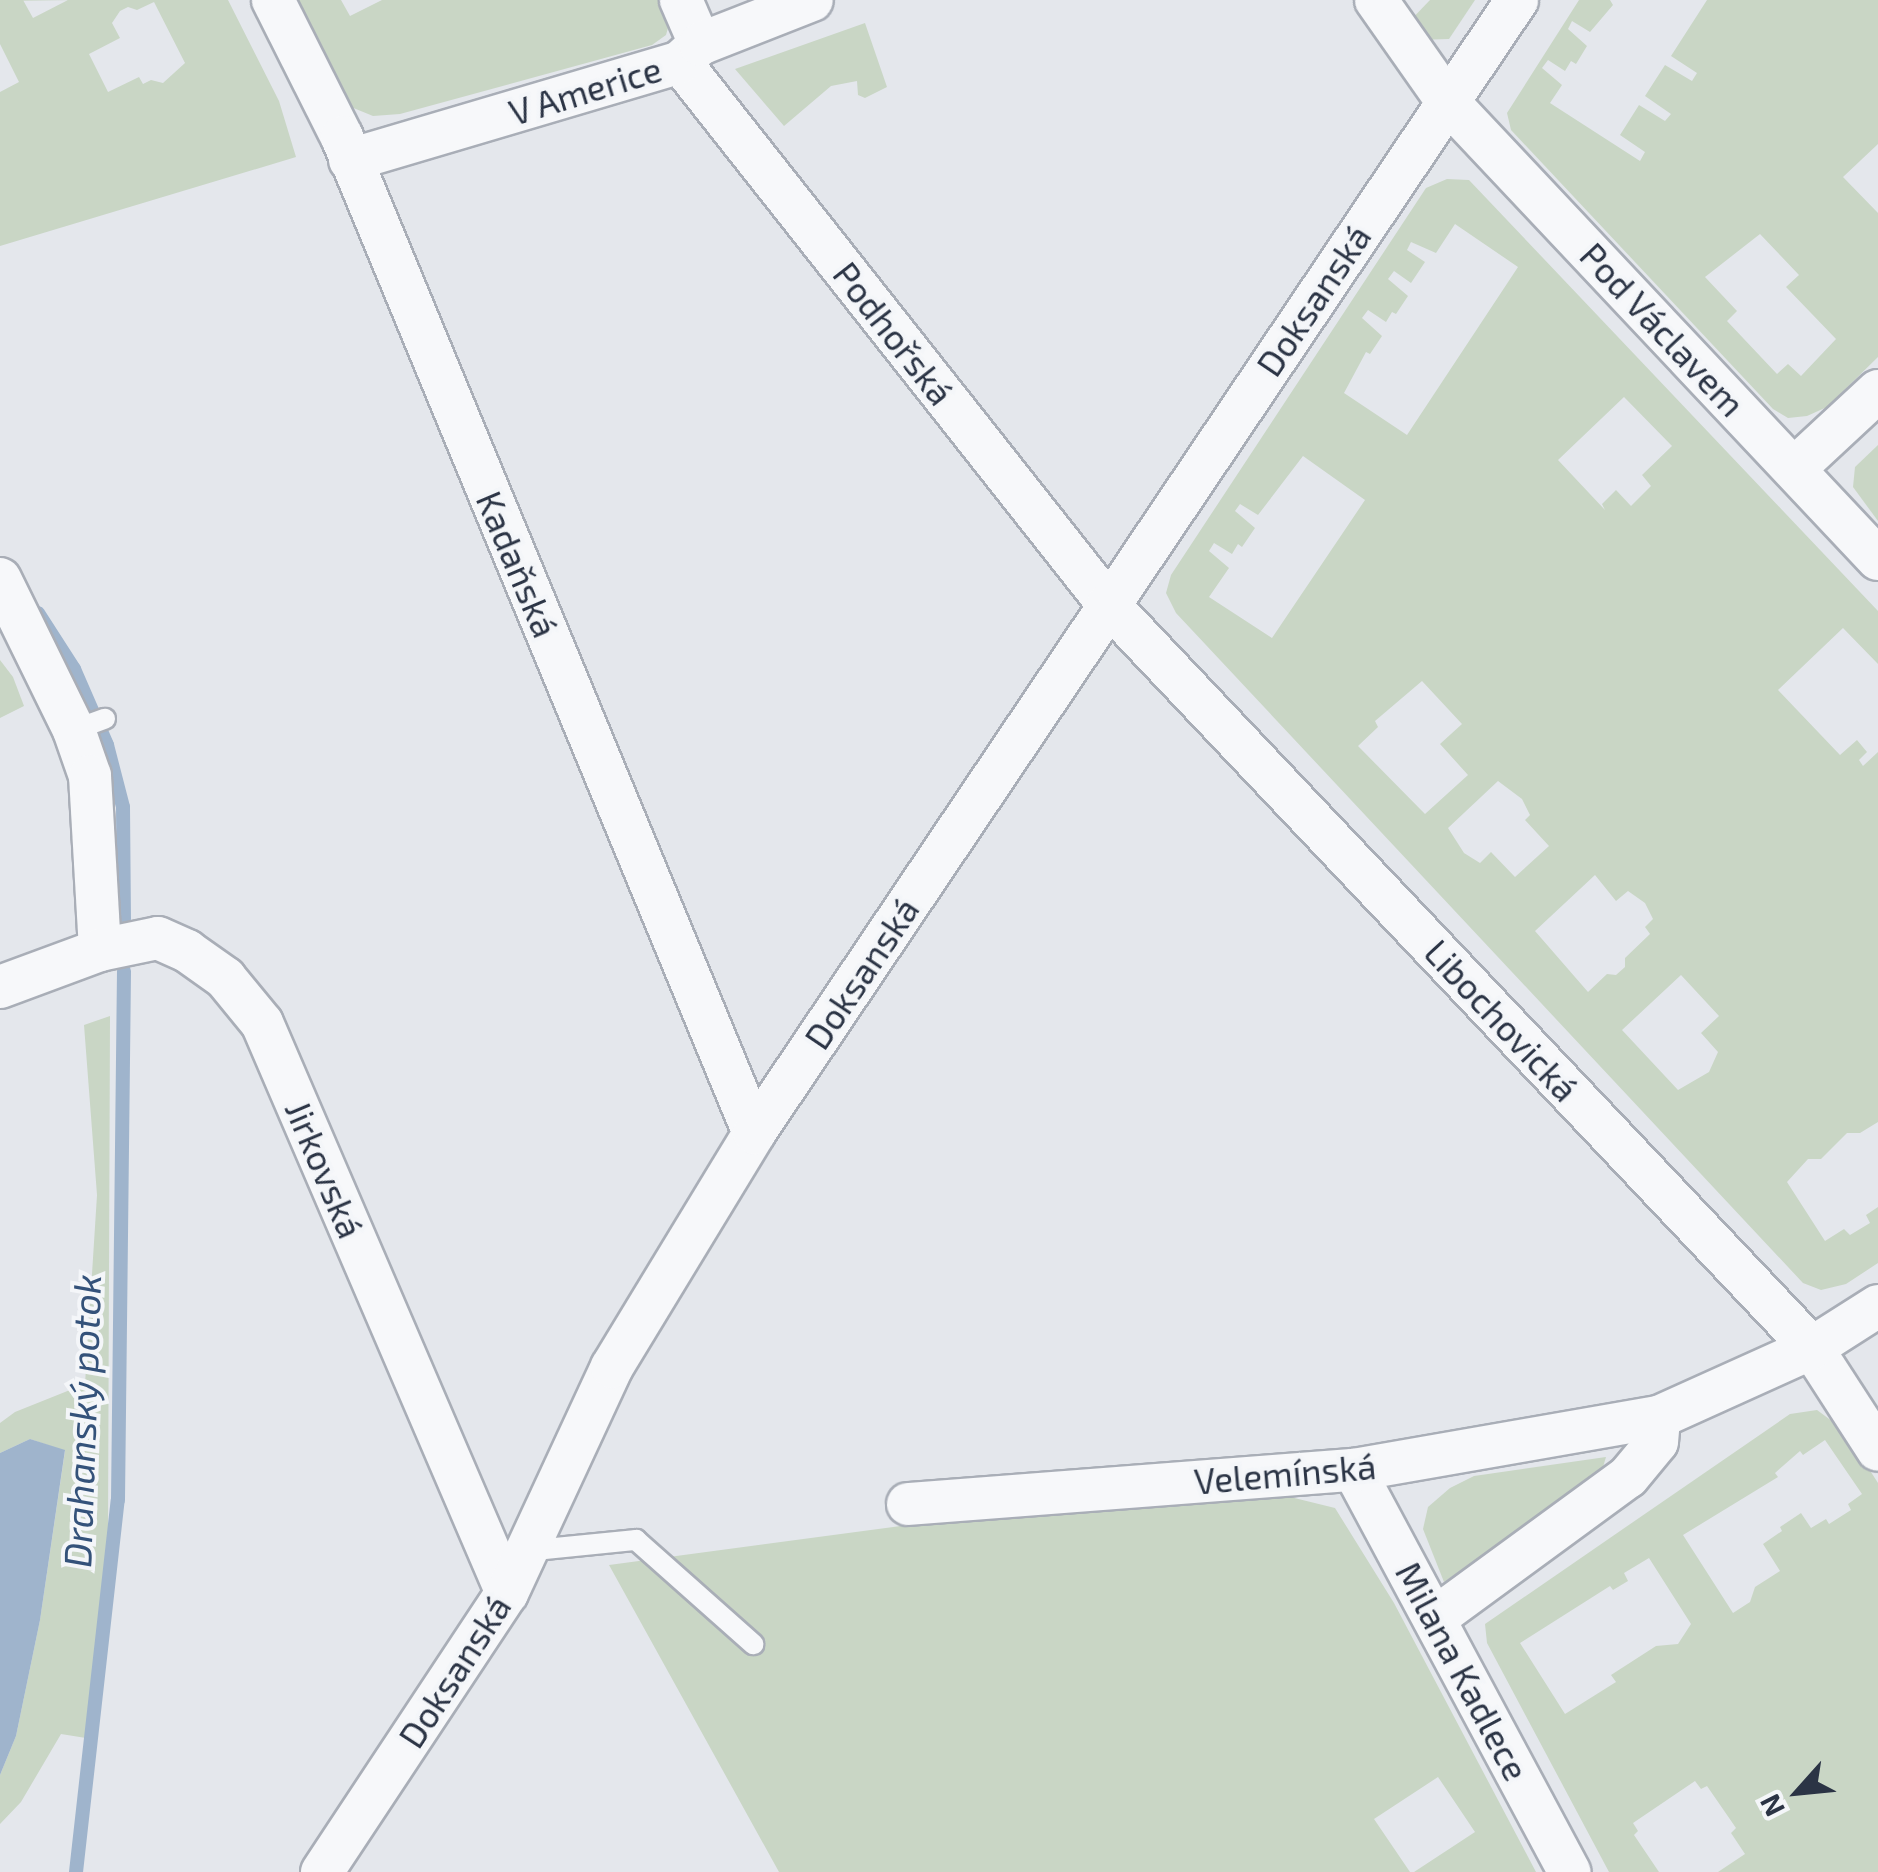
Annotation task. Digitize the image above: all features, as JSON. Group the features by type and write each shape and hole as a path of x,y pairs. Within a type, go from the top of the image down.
{"street":[{"name":"Kadaňská","path":"272,0 350,160 754,1133"},
{"name":"Podhořská","path":"680,0 690,53 1108,604"},
{"name":"V Americe","path":"350,160 690,53 812,0"},
{"name":"Pod Václavem","path":"1376,0 1447,101 1878,558"},
{"name":"Doksanská","path":"322,1872 506,1594 612,1366 754,1133 1517,0"},
{"path":"1795,468 1878,391"},
{"path":"0,579 89,724 100,950"},
{"name":"Libochovická","path":"1108,604 1812,1348 1878,1450"},
{"name":"Jirkovská","path":"0,987 100,950 158,938 187,951 225,978 262,1022 506,1594"},
{"name":"Velemínská","path":"908,1504 1354,1470 1659,1418 1812,1348 1878,1306"},
{"path":"1436,1618 1628,1478 1657,1442 1659,1418"},
{"name":"Milana Kadlece","path":"1354,1470 1570,1872"}],"lane":[{"path":"523,1552 636,1540 753,1644"}],"green space":[{"path":"0,0 23,0 33,18 68,0 228,0 279,101 296,157 0,246 0,92 19,82 0,44","holes":["154,2 185,63 163,83 151,80 143,84 139,77 108,92 89,54 120,38 112,23 120,11 128,7 137,10"]},
{"path":"296,0 341,0 350,16 382,0 661,0 670,21 666,35 652,45 400,114 373,116 351,107"},
{"path":"1430,0 1475,0 1449,39 1417,40 1407,24"},
{"path":"1579,0 1610,0 1613,5 1590,32 1572,21 1568,29 1587,46 1576,64 1571,61 1565,71 1548,60 1542,68 1562,85 1550,103 1640,161 1645,152 1620,135 1639,105 1665,121 1671,114 1645,96 1665,65 1692,81 1697,73 1671,56 1707,0 1878,0 1878,144 1843,177 1878,213 1878,357 1827,407 1807,416 1788,418 1773,409 1511,130 1507,113","holes":["1760,234 1799,275 1786,287 1836,339 1801,376 1788,364 1777,374 1727,321 1737,311 1705,277"]},
{"path":"865,23 887,87 865,98 858,95 857,81 831,86 784,126 735,69"},
{"path":"1447,179 1469,180 1878,611 1878,664 1843,628 1778,690 1840,755 1857,740 1867,752 1859,760 1863,766 1878,752 1878,1122 1860,1133 1847,1133 1821,1159 1808,1159 1787,1182 1825,1241 1844,1229 1850,1235 1870,1223 1866,1215 1878,1207 1878,1263 1846,1284 1821,1290 1803,1283 1176,613 1166,593 1171,575 1426,188","holes":["1455,224 1518,267 1407,435 1344,393 1366,352 1370,354 1382,336 1362,318 1368,310 1386,322 1392,312 1396,314 1408,296 1388,279 1394,271 1411,283 1425,262 1407,250 1411,242 1436,253","1624,397 1672,446 1642,475 1651,486 1631,506 1616,490 1602,504 1605,510 1558,460","1303,456 1365,500 1272,638 1209,597 1229,568 1209,551 1214,543 1232,554 1255,528 1235,511 1240,504 1258,515","1422,681 1462,724 1440,744 1468,775 1425,814 1358,746 1378,727 1375,721","1498,781 1522,799 1530,815 1525,820 1549,846 1515,877 1491,852 1480,863 1464,853 1448,828","1595,875 1616,901 1628,891 1645,903 1653,919 1645,927 1650,934 1625,958 1625,967 1616,975 1607,974 1588,992 1535,931","1681,975 1719,1016 1701,1033 1718,1052 1709,1072 1678,1090 1622,1030"]},
{"path":"1878,445 1878,521 1853,487 1855,467"},
{"path":"0,660 13,677 24,706 0,718"},
{"path":"110,1016 108,1533 86,1738 61,1734 21,1802 0,1824 0,1775 16,1736 40,1620 65,1451 30,1439 0,1453 0,1423 15,1412 85,1384 97,1195 84,1025"},
{"path":"1817,1410 1844,1430 1878,1483 1878,1872 1718,1872 1745,1854 1731,1833 1736,1828 1707,1786 1701,1789 1695,1781 1633,1823 1638,1831 1634,1835 1659,1872 1609,1872 1487,1643 1485,1624 1790,1414","holes":["1825,1440 1862,1494 1848,1504 1851,1510 1829,1524 1826,1519 1811,1528 1801,1513 1780,1527 1782,1531 1763,1544 1780,1571 1755,1587 1750,1602 1733,1613 1683,1535 1778,1477 1775,1473 1800,1451 1803,1455","1649,1558 1691,1624 1678,1644 1656,1646 1611,1675 1616,1682 1565,1714 1520,1643 1610,1586 1613,1590 1628,1581 1624,1573"]},
{"path":"1606,1457 1601,1474 1444,1582 1423,1529 1428,1507 1450,1488 1474,1476"},
{"path":"1230,1482 1335,1508 1394,1603 1536,1872 1414,1872 1475,1832 1438,1777 1374,1819 1410,1872 779,1872 609,1565"}],"water":[{"path":"30,1439 65,1450 40,1620 16,1736 0,1775 0,1453"}],"waterway":[{"name":"Drahanský potok","path":"38,613 74,669 107,745 123,807 124,919"},
{"name":"Drahanský potok","path":"76,1872 118,1500 124,971"}]}
